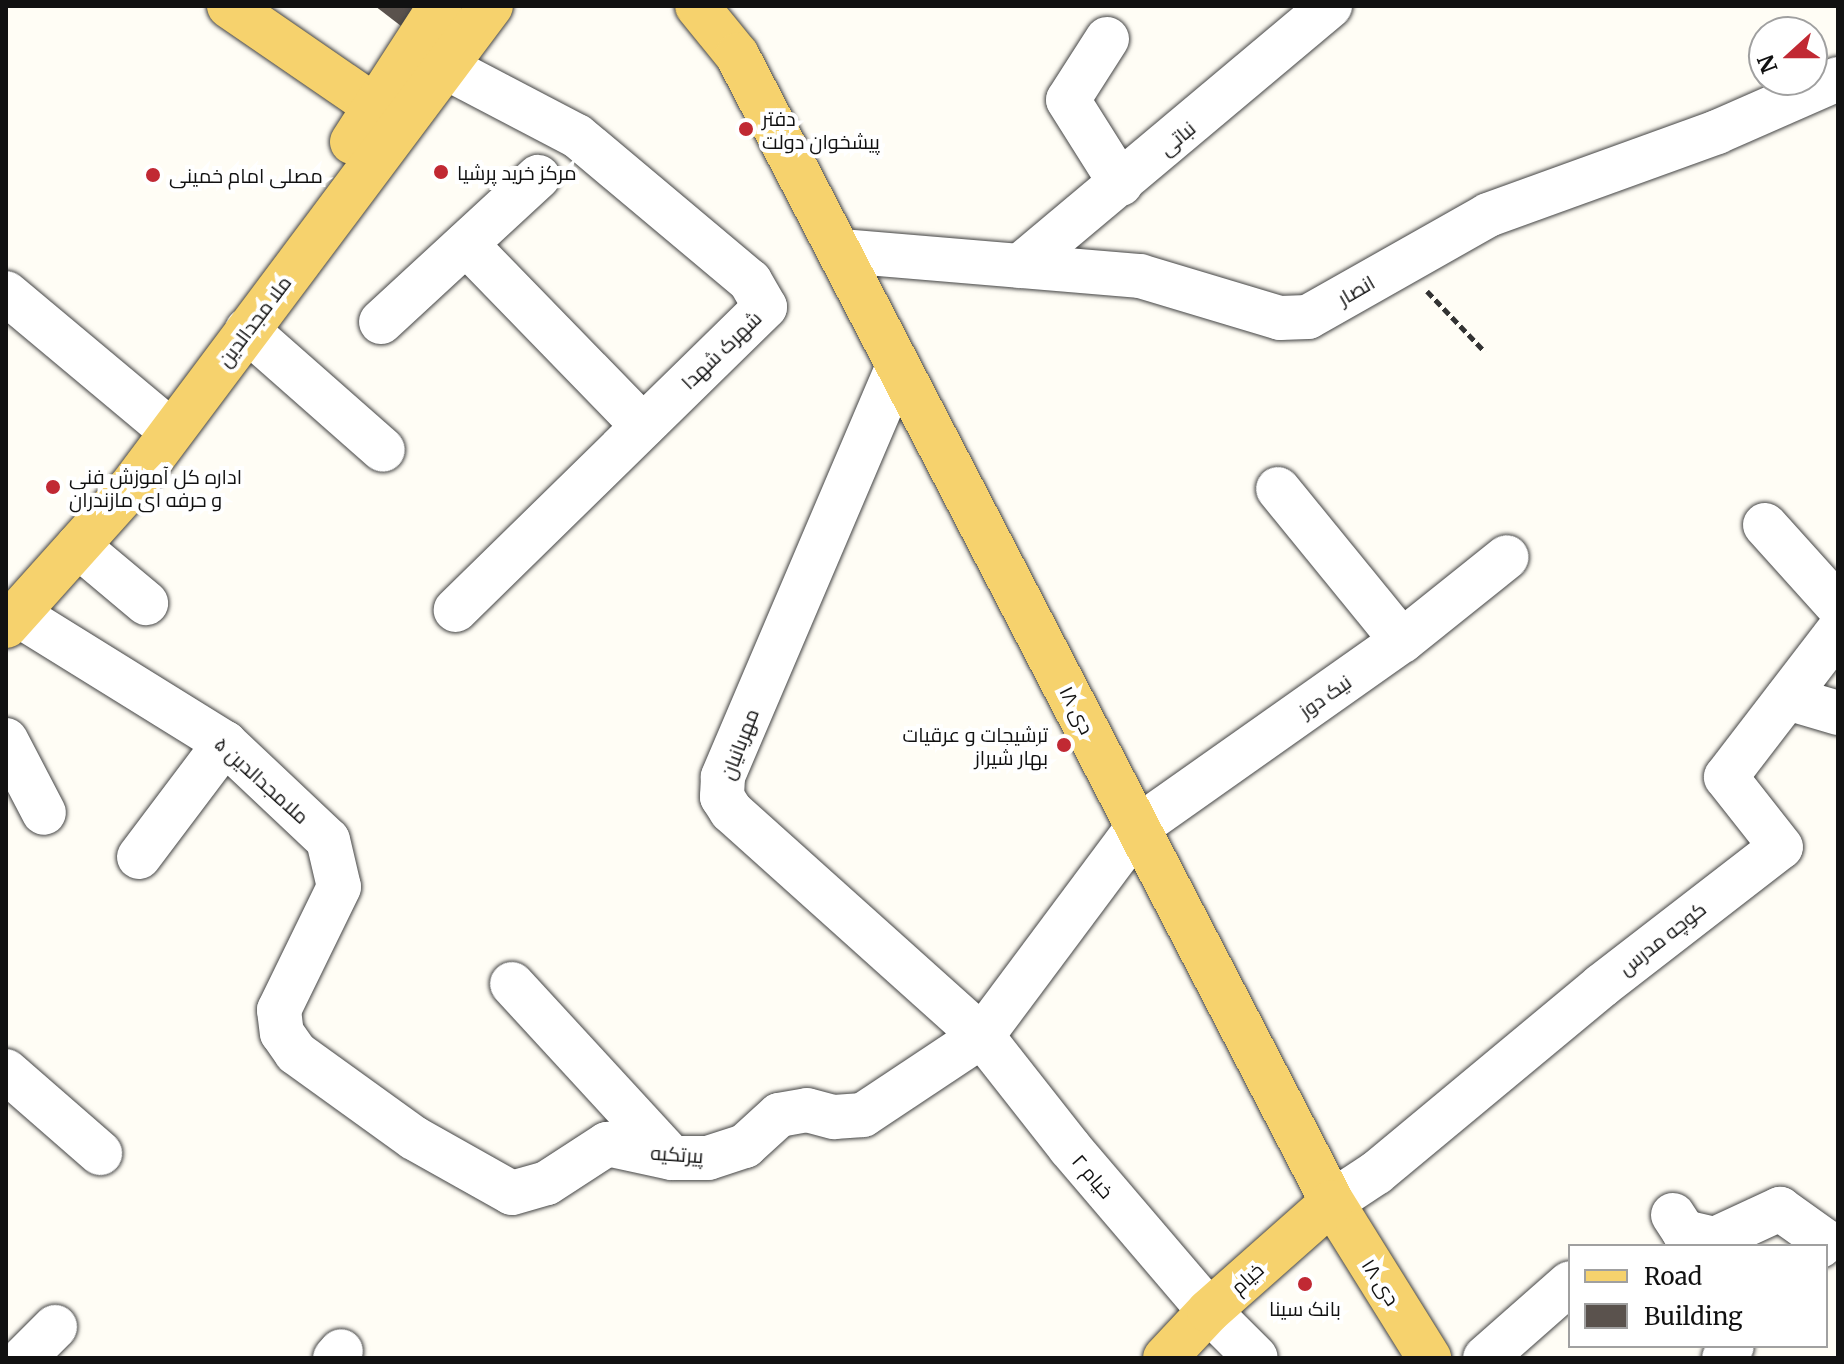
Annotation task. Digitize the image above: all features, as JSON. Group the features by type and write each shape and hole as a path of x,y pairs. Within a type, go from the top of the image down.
{"main road":[{"path":"229,6 376,107"},
{"name":"ملا مجدالدین","path":"10,611 159,421 376,107 440,6"},
{"name":"ملا مجدالدین","path":"10,611 78,546 130,488 443,66 491,6"},
{"name":"۱۸ دی","path":"697,6 737,55 842,251 898,366 1332,1202 1429,1358"},
{"name":"۱۸ دی","path":"725,6 737,55"},
{"name":"خیام","path":"1165,1358 1209,1311 1332,1202"}],"street":[{"name":"نباتی","path":"1020,266 1330,6"},
{"path":"1107,39 1068,100 1121,184"},
{"name":"شهرک شهدا","path":"443,66 577,136 750,281 765,307 456,610"},
{"name":"انصار","path":"842,251 1140,276 1280,318 1308,317 1488,215 1717,132 1838,79"},
{"path":"381,322 538,177"},
{"path":"466,244 643,426"},
{"path":"6,293 159,421"},
{"path":"247,330 383,450"},
{"name":"مهربانیان","path":"898,366 723,777 722,797 731,811 982,1036"},
{"path":"1278,489 1402,641"},
{"path":"1765,525 1838,606"},
{"path":"78,546 146,603"},
{"name":"نیک دوز","path":"1138,827 1402,641 1507,557"},
{"name":"ملامجدالدین ۵","path":"10,611 225,743 328,840 337,860 339,887 279,1010 282,1033"},
{"name":"کوچه مدرس","path":"1332,1202 1376,1173 1601,986 1781,847 1726,777 1838,631"},
{"path":"1787,698 1838,713"},
{"path":"6,740 44,813"},
{"path":"139,857 225,743"},
{"name":"پیرتکیه","path":"282,1033 296,1053 414,1138 512,1193 547,1183 607,1144 672,1158 730,1153 779,1115 807,1110 834,1117 863,1115 982,1036 1138,827"},
{"path":"512,984 672,1158"},
{"name":"خیام ۲","path":"982,1036 1209,1311 1256,1358"},
{"path":"7,1074 100,1153"},
{"path":"1673,1215 1684,1232 1715,1239 1780,1209 1825,1241 1822,1244"},
{"path":"1485,1358 1568,1285"},
{"path":"24,1358 55,1327"}],"path":[{"path":"1402,264 1485,352"}],"building":[{"path":"375,6 414,6 401,26"}],"place":[{"name":"دفتر پیشخوان دولت","path":"746,129"},
{"name":"مرکز خرید پرشیا","path":"441,172"},
{"name":"مصلی امام خمینی","path":"153,175"},
{"name":"اداره کل آموزش فنی و حرفه ای مازندران","path":"53,487"},
{"name":"ترشیجات و عرقیات بهار شیراز","path":"1064,745"},
{"name":"بانک سینا","path":"1305,1284"}]}
